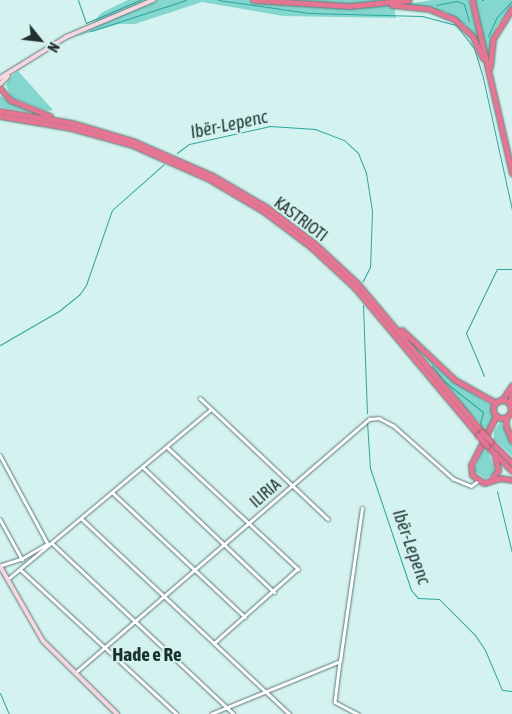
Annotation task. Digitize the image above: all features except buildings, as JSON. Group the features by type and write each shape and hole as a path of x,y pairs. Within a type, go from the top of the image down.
{"highway":[{"path":"253,0 310,6 384,4 409,0"},
{"path":"472,0 512,173"},
{"path":"384,4 429,10 454,19 473,37 490,76"},
{"path":"490,76 493,39 512,9"},
{"path":"0,86 14,103 72,123"},
{"name":"KASTRIOTI","path":"0,111 72,123 164,152 242,192 328,255 383,312 480,434"},
{"name":"KASTRIOTI","path":"0,117 10,117 71,128 139,148 209,179 263,211 310,247 359,292 480,434 512,463"},
{"path":"383,312 446,372 496,403 512,441"},
{"path":"496,403 502,400 512,385"},
{"path":"512,389 511,407 490,431 471,465 472,475 478,481 487,482 500,478 512,480"},
{"path":"502,400 511,407"},
{"name":"KASTRIOTI","path":"489,444 512,471"},
{"path":"487,482 498,470 494,452"}],"street":[{"path":"0,78 12,73 71,35 153,0"},
{"path":"0,86 12,73"},
{"path":"200,398 210,410 328,519"},
{"path":"7,580 22,570 168,448 210,410"},
{"name":"ILIRIA","path":"74,674 364,422 375,417 398,430 448,476 471,486 478,481"},
{"path":"168,448 249,521 298,569 215,644"},
{"path":"0,455 48,543 22,559 0,566 43,641 74,674 117,714"},
{"path":"144,468 274,592"},
{"path":"113,493 245,617"},
{"path":"358,714 335,702 362,508"},
{"path":"0,519 22,559"},
{"path":"82,520 290,714"},
{"path":"52,544 234,714"},
{"path":"22,570 177,714"},
{"path":"211,714 340,661"}],"shaded area":[{"path":"128,0 393,0 396,18 283,16 202,2 135,24 119,24 74,37 87,31 101,13"},
{"path":"432,0 469,0 481,47 466,25 446,12 399,5"},
{"path":"475,0 512,0 512,7 498,24 491,39 488,62"},
{"path":"18,71 53,110 47,111 11,97 6,85 9,78"},
{"path":"0,96 15,104 35,113 0,107"},
{"path":"421,351 456,382 492,406 494,416 487,430 467,410"},
{"path":"501,421 512,445 512,456 494,439 494,431"},
{"path":"483,449 488,452 494,467 494,473 486,479 474,471"}],"waterway":[{"path":"78,0 86,23 140,0"},
{"path":"91,31 186,0"},
{"path":"218,0 309,13 422,16 456,25 474,48 483,78 512,210"},
{"path":"436,5 457,1 464,4 469,21"},
{"path":"488,36 497,17 512,1"},
{"name":"Ibër-Lepenc","path":"177,153 189,144 270,126 315,129 344,140 358,153 366,173 372,211 370,267 363,281"},
{"name":"Ibër-Lepenc","path":"0,345 59,311 79,295 86,285 112,210 164,164"},
{"path":"484,376 466,333 497,269 512,269"},
{"name":"Ibër-Lepenc","path":"363,305 367,413"},
{"path":"432,366 445,382 483,412 480,423 483,428"},
{"name":"Ibër-Lepenc","path":"367,422 370,468 411,590 418,598 439,599 475,635 485,650 502,690 512,691"},
{"path":"497,491 512,553"},
{"name":"Ibër-Lepenc","path":"0,693 9,714"}],"district":[{"name":"Hade e Re","path":"147,655"}]}
